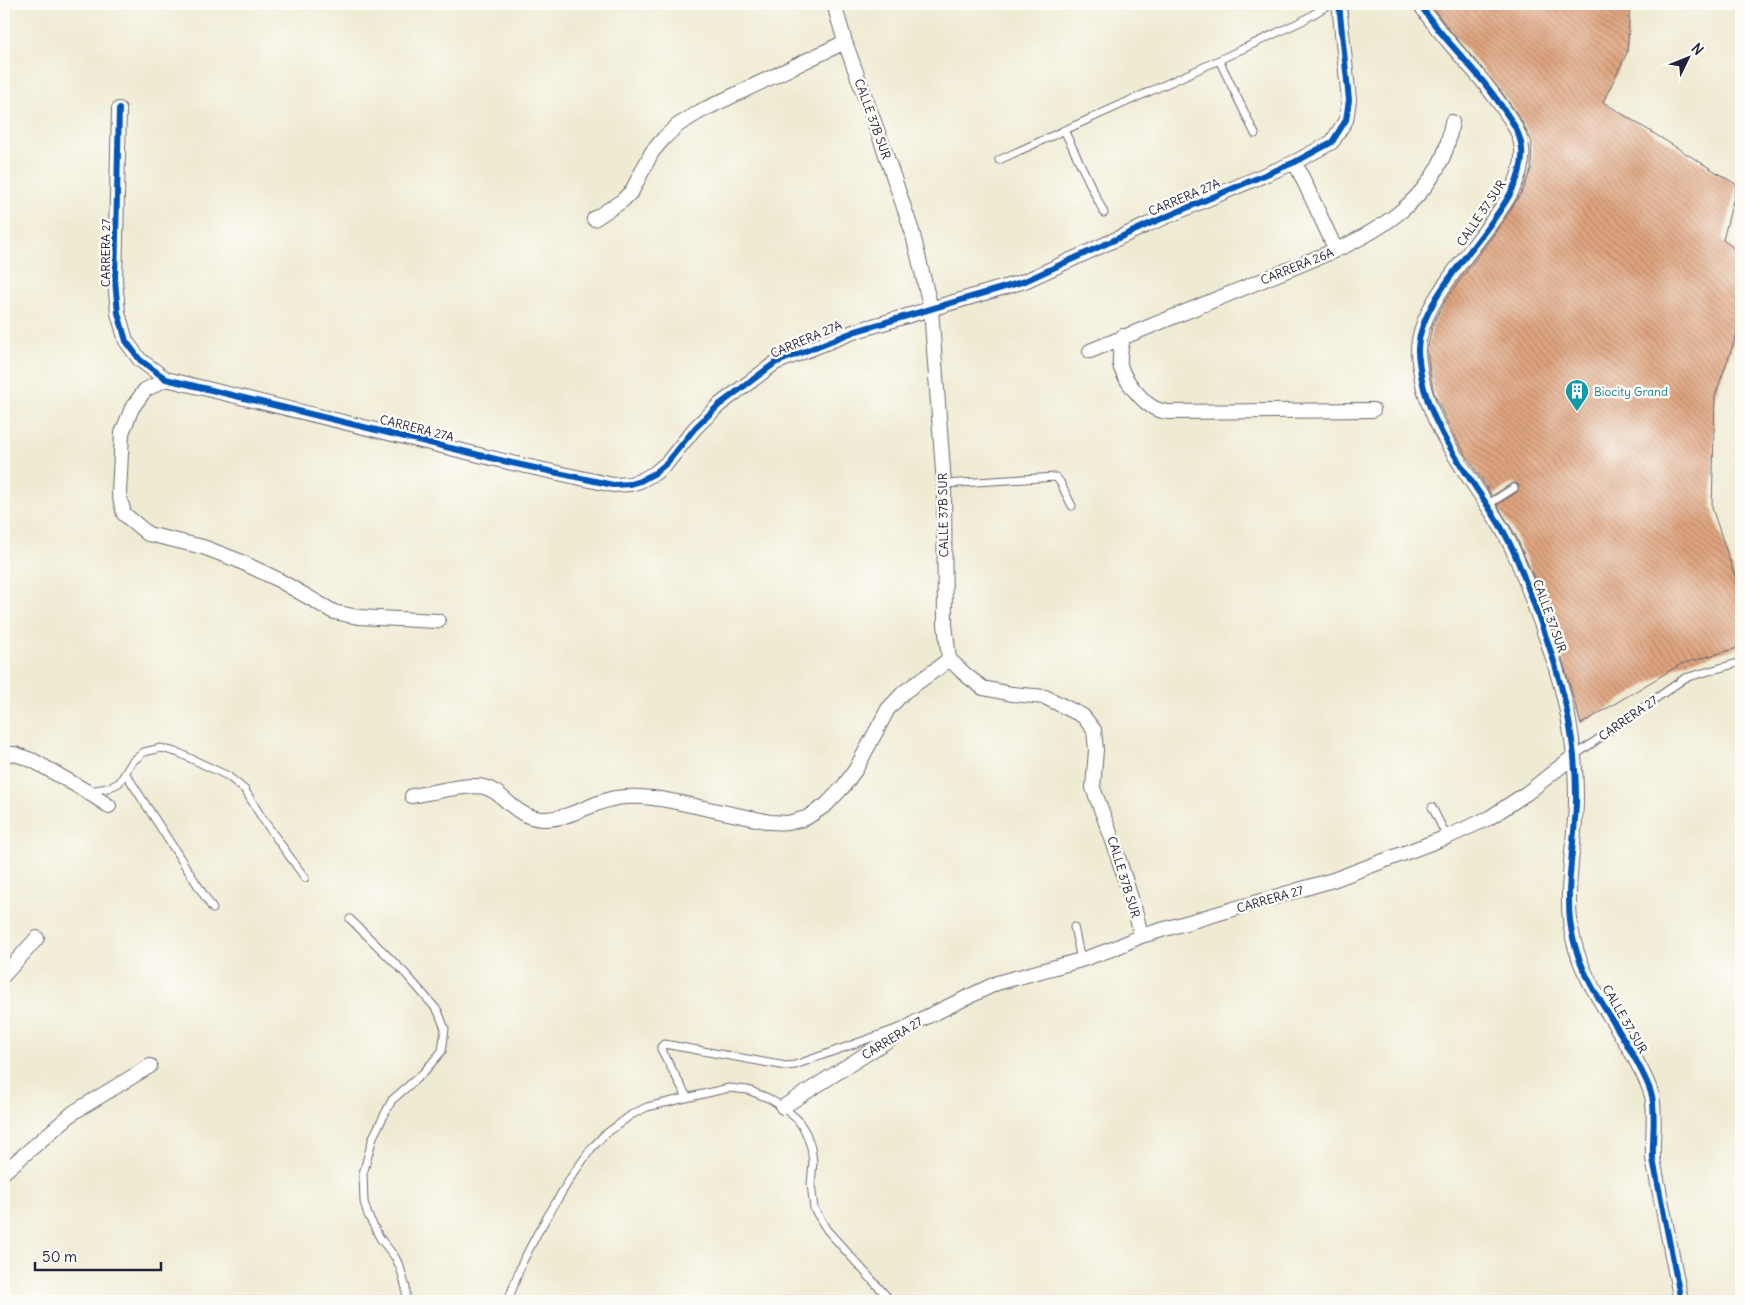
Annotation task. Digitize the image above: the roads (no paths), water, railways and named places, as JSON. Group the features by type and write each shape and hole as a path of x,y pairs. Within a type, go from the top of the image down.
{"street":[{"name":"CALLE 37B SUR","path":"834,4 845,42 912,231 931,310 944,484 944,624 949,659 983,688 1012,694 1045,697 1084,716 1094,730 1096,750 1093,788 1110,832 1141,936"},
{"name":"CARRERA 27A","path":"166,379 512,463 613,485 630,484 640,481 661,468 677,452 695,428 719,405 775,363 856,331 1025,281 1149,224 1294,162 1332,142 1346,120 1349,100 1339,4"},
{"name":"CALLE 37 SUR","path":"1420,4 1500,105 1515,126 1522,145 1522,165 1515,184 1492,221 1435,299 1424,322 1418,348 1421,374 1427,403 1441,431 1502,529 1514,554 1551,651 1567,708 1571,725 1576,800 1570,907 1573,940 1584,969 1642,1071 1652,1094 1654,1115 1652,1136 1653,1159 1681,1301"},
{"path":"594,219 622,201 632,191 652,152 678,125 701,111 845,42"},
{"name":"CARRERA 27","path":"119,109 115,280 118,313 126,341 140,360 166,379"},
{"name":"CARRERA 26A","path":"1090,350 1336,250 1387,223 1406,207 1427,184 1438,168 1447,147 1452,122"},
{"path":"1294,162 1336,250"},
{"path":"1123,336 1120,364 1123,373 1128,382 1147,403 1157,410 1168,412 1373,410"},
{"path":"166,379 145,390 132,408 122,432 119,494 124,514 148,534 204,547 238,560 275,578 334,612 358,617 438,621"},
{"path":"412,796 472,786 485,787 528,816 544,819 564,816 614,799 633,796 658,798 770,822 788,822 806,818 826,804 843,787 856,769 888,709 904,692 949,659"},
{"path":"4,754 16,754 34,761 110,806"},
{"name":"CARRERA 27","path":"783,1106 918,1021 997,983 1081,960 1141,936 1333,880 1447,837 1489,818 1527,793 1574,756"},
{"path":"4,975 37,938"},
{"path":"4,1172 53,1128 74,1112 150,1066"}],"lane":[{"path":"999,160 1302,21 1330,4"},
{"path":"1219,60 1255,134"},
{"path":"1064,130 1104,213"},
{"path":"944,484 1056,477 1072,506"},
{"path":"1487,506 1514,488"},
{"name":"CARRERA 27","path":"1574,756 1685,678 1741,662"},
{"path":"86,791 108,788 118,784 132,762 144,752 161,748 179,753 228,776 245,790 262,818 306,878"},
{"path":"126,774 213,909"},
{"path":"1432,806 1447,837"},
{"path":"350,919 405,974 438,1011 445,1030 442,1051 423,1073 392,1100 388,1106 373,1137 363,1174 364,1202 368,1215 380,1238 395,1257 400,1267 404,1277 406,1301"},
{"path":"1074,928 1081,960"},
{"path":"687,1097 660,1049 664,1044 786,1066 795,1065 918,1021"},
{"path":"508,1301 522,1263 537,1234 571,1177 603,1136 631,1115 647,1107 729,1088 748,1090 768,1098 783,1106 798,1120 806,1133 811,1147 813,1162 811,1184 814,1209 827,1230 891,1301"}],"place":[{"name":"Biocity Grand","path":"1577,412"}]}
